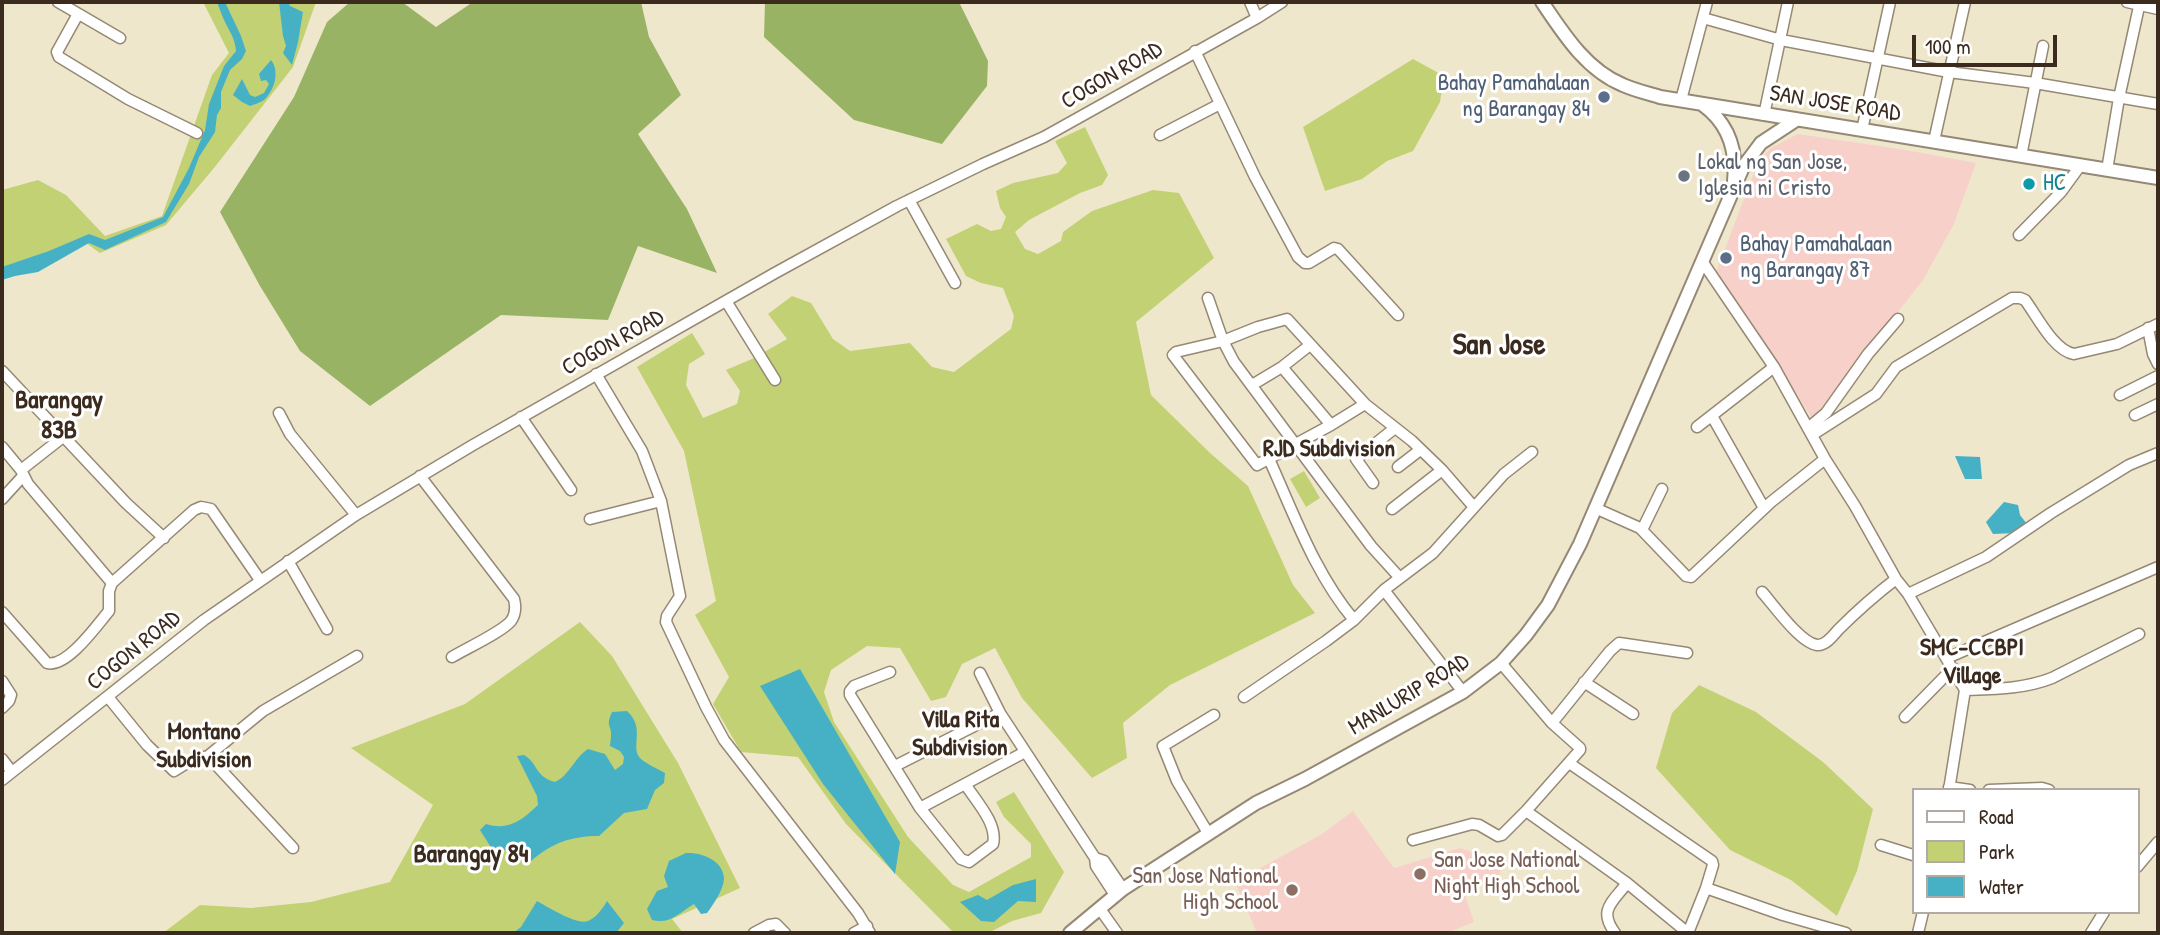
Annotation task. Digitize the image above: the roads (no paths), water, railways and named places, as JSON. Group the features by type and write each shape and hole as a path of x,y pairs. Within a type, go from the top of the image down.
{"main road":[{"name":"SAN JOSE ROAD","path":"1542,2 1574,46 1597,69 1622,85 1660,97 2158,178"},
{"name":"MANLURIP ROAD","path":"1702,105 1720,121 1730,139 1735,166 1732,190"},
{"name":"MANLURIP ROAD","path":"1070,933 1119,892 1208,833 1256,803 1305,779 1462,692 1501,663 1548,606 1566,573 1743,167 1761,143 1796,120"}],"street":[{"path":"58,2 120,38"},
{"path":"1250,2 1257,18"},
{"name":"COGON ROAD","path":"2,780 204,620 356,515 420,476 596,374 909,200 1044,137 1282,2"},
{"path":"1681,100 1707,2"},
{"path":"1764,115 1788,2"},
{"path":"1862,130 1890,2"},
{"path":"1934,141 1965,2"},
{"path":"2127,2 2158,9"},
{"path":"2107,170 2119,98 2140,3"},
{"path":"78,14 57,52 59,57 128,99 197,133"},
{"path":"1703,18 1781,40 1950,72 2158,104"},
{"path":"2021,156 2043,46"},
{"path":"1195,51 1255,177 1298,257 1309,263 1334,248 1338,249 1398,315"},
{"path":"1160,135 1220,104"},
{"path":"2020,235 2061,192 2080,166"},
{"path":"909,200 955,283"},
{"path":"1702,261 1774,367 1825,459 1965,690 1949,788"},
{"path":"1208,298 1223,341 1234,362 1371,546 1400,578"},
{"path":"1810,432 1876,394 1896,368 2012,298 2025,300 2059,347 2068,353 2117,344 2153,326 2153,354 2158,364"},
{"path":"726,301 775,380"},
{"path":"1365,404 1257,466 1173,355 1223,341 1283,318 1290,321 1365,404 1442,470 1473,506"},
{"path":"1810,432 1868,354 1898,319"},
{"path":"1252,385 1282,367 1310,345"},
{"path":"1282,367 1331,425"},
{"path":"1697,427 1774,367"},
{"path":"2,371 126,503 164,538"},
{"path":"596,374 642,451 661,500 679,588 678,602 667,616 666,622 724,740 869,930 854,933"},
{"path":"2120,395 2158,376"},
{"path":"2135,415 2158,404"},
{"path":"279,413 290,434 356,515"},
{"path":"1712,416 1764,509"},
{"path":"521,417 571,490"},
{"path":"1373,482 1356,459 1395,428"},
{"path":"2,499 22,473 63,437"},
{"path":"2,447 112,583"},
{"path":"1398,467 1420,450"},
{"path":"1244,697 1354,620 1384,590 1433,553 1504,474 1532,452"},
{"path":"1908,594 1986,557 2129,465 2158,453"},
{"path":"1269,459 1318,566 1337,601 1354,620"},
{"path":"1595,508 1643,530 1686,576 1691,577 1764,509 1825,459"},
{"path":"1391,509 1442,470"},
{"path":"420,476 514,599 516,608 511,621 452,657"},
{"path":"1643,530 1661,489"},
{"path":"590,519 661,500"},
{"path":"2,612 47,663 61,662 110,611 109,591 112,583 194,510 201,507 211,509 260,580"},
{"path":"288,561 327,629"},
{"path":"1947,657 2158,567"},
{"path":"1762,592 1798,633 1814,645 1820,645 1829,640 1863,604 1896,579"},
{"path":"1384,590 1462,692"},
{"path":"1965,690 2037,684 2139,634"},
{"path":"1552,723 1609,650 1619,643 1687,653"},
{"path":"108,697 147,745 174,771 192,760 208,756 263,712 357,656"},
{"path":"1413,840 1472,824 1500,836 1580,750 1552,723 1501,663"},
{"path":"1905,717 1953,668"},
{"path":"890,672 854,686 850,695 920,808 961,859 969,862 993,844 994,840 990,823 965,785"},
{"path":"980,673 1000,713 1095,858 1096,866 1119,892"},
{"path":"2,681 11,695 2,708"},
{"path":"1584,682 1633,714"},
{"path":"895,766 1000,713"},
{"path":"1208,833 1177,781 1163,746 1214,715"},
{"path":"920,808 1025,752"},
{"path":"208,756 293,848"},
{"path":"2,759 12,772"},
{"path":"1526,811 1627,883 1688,933 1713,865 1710,858 1569,763"},
{"path":"2139,865 2158,842"},
{"path":"1881,845 1912,855"},
{"path":"1615,933 1606,921 1606,915 1627,883"},
{"path":"1706,888 1783,915 1846,933"},
{"path":"1100,909 1117,933"},
{"path":"1918,933 1923,914"},
{"path":"2091,933 2103,914"},
{"path":"754,933 776,924 785,933"}],"water":[{"path":"217,2 225,2 246,51 230,70 221,92 221,108 217,115 215,132 166,222 105,250 89,243 38,272 2,280 2,267 89,234 105,240 163,217 189,168 205,130 209,104 224,66 236,51 234,40"},
{"path":"279,2 288,2 290,6 303,12 292,65 283,53 286,46"},
{"path":"271,60 275,79 265,99 250,106 233,95 242,79 250,95 255,97 264,93 269,84 266,80 261,81 259,74"},
{"path":"1955,456 1980,457 1982,479 1965,479"},
{"path":"2004,502 2018,505 2020,515 2027,524 2016,533 1993,534 1986,522"},
{"path":"800,669 900,842 895,874 823,784 760,686"},
{"path":"627,711 636,724 637,754 665,773 664,783 655,790 647,809 624,813 599,836 562,842 531,861 517,851 492,849 480,830 486,824 502,826 515,823 538,805 537,796 517,756 524,755 544,777 555,782 565,775 588,749 605,754 615,770 623,764 624,757 620,751 610,746 609,721 612,712"},
{"path":"686,853 710,858 720,866 724,882 720,892 707,913 701,914 694,904 670,919 652,920 647,909 657,891 668,887 664,876 669,861"},
{"path":"1036,879 1036,902 1018,901 994,922 981,921 960,902 978,895 987,900 1013,885"},
{"path":"537,901 562,915 583,922 594,918 607,901 624,923 616,933 513,933 521,927"}],"place":[{"name":"Bahay Pamahalaan ng Barangay 84","path":"1604,97"},
{"name":"Lokal ng San Jose, Iglesia ni Cristo","path":"1684,176"},
{"name":"HC","path":"2029,184"},
{"name":"Bahay Pamahalaan ng Barangay 87","path":"1726,258"},
{"name":"San Jose National Night High School","path":"1420,874"},
{"name":"San Jose National High School","path":"1292,890"}],"district":[{"name":"San Jose","path":"1499,346"},
{"name":"Barangay 83B","path":"59,416"},
{"name":"RJD Subdivision","path":"1329,450"},
{"name":"SMC-CCBPI Village","path":"1972,663"},
{"name":"Villa Rita Subdivision","path":"960,735"},
{"name":"Montano Subdivision","path":"204,747"},
{"name":"Barangay 84","path":"471,855"}]}
